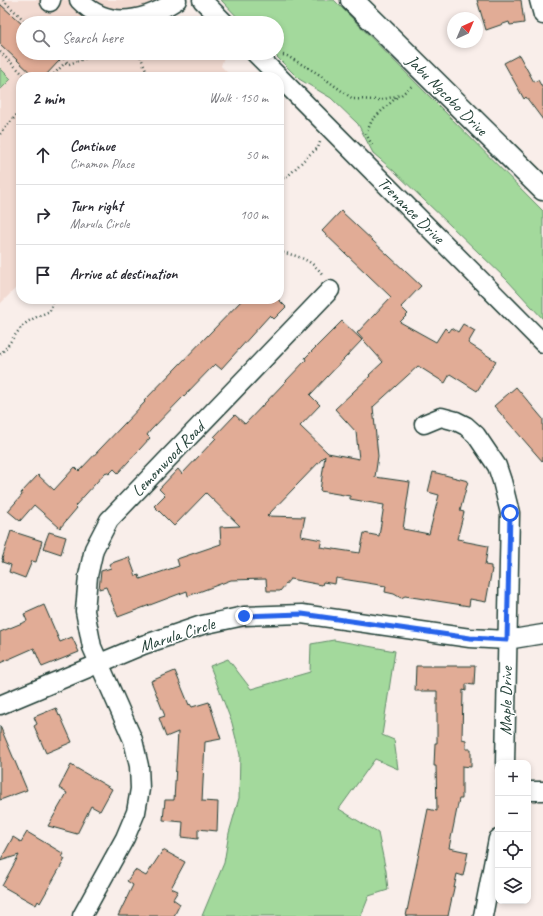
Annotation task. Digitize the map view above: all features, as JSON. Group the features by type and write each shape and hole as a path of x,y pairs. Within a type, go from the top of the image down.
{"main road":[{"name":"Jabu Ngcobo Drive","path":"352,0 426,75 543,189"}],"street":[{"path":"79,0 84,6 102,16"},
{"path":"144,16 153,13 177,0"},
{"path":"202,0 218,16"},
{"path":"539,0 543,15"},
{"name":"Trenance Drive","path":"262,60 274,72"},
{"name":"Trenance Drive","path":"284,82 543,343"},
{"name":"Lemonwood Road","path":"99,663 92,647 85,611 88,576 94,549 109,520 330,290"},
{"name":"Maple Drive","path":"424,424 441,417 456,420 476,435 496,466 502,481 510,513 505,760"},
{"name":"Marula Circle","path":"0,706 143,645 202,625 244,616 302,614 470,638 507,640 543,634"},
{"path":"82,916 125,838 136,812 140,789 139,766 133,740 99,663"},
{"path":"531,791 543,792"},
{"path":"483,916 495,854"}],"path":[{"path":"3,0 20,16"},
{"path":"0,52 21,72"},
{"path":"284,56 317,73 352,99 380,100 399,95"},
{"path":"65,60 69,64"},
{"path":"56,72 64,63 69,64 80,60"},
{"path":"142,60 147,72"},
{"path":"376,150 366,134 372,120 399,95 426,75"},
{"path":"0,134 16,116"},
{"path":"284,178 287,177 308,155 318,148 320,143 322,120"},
{"path":"284,253 293,254 315,265 330,290"},
{"path":"0,354 5,350 21,328 32,319 50,311 52,304"}],"shaded area":[{"path":"0,0 158,0 165,13 169,16 16,16 16,60 223,60 221,66 227,72 16,72 16,288 0,304"}],"green space":[{"path":"221,0 334,0 543,211 543,319 507,280 395,172 373,153 358,124 331,98 299,79 280,60 284,60 284,16 236,16"},
{"path":"0,68 11,79 0,90"},
{"path":"334,640 395,651 382,735 394,740 398,769 375,759 339,809 378,833 386,871 388,890 369,896 361,916 202,916 224,863 229,833 239,798 240,755 232,723 210,666 228,659 251,689 310,672 311,644"}],"building":[{"path":"477,0 521,0 524,23 510,25 509,22 486,30 483,20 483,12 481,12"},
{"path":"0,4 16,19 16,59 0,44"},
{"path":"519,55 534,82 538,80 543,89 543,120 526,97 524,99 504,63"},
{"path":"17,60 60,60 49,72 30,72"},
{"path":"341,211 421,286 401,307 408,314 400,322 436,342 445,328 449,332 452,328 458,332 463,324 475,331 468,343 496,361 477,391 450,374 445,383 418,366 373,407 378,456 375,477 410,482 403,529 429,534 439,495 428,492 433,472 468,481 460,511 464,512 457,539 488,546 485,565 491,566 492,569 486,602 470,599 469,606 405,596 401,598 394,594 385,592 386,586 336,578 335,584 323,582 322,585 290,579 280,591 267,591 266,579 231,580 188,596 187,591 118,617 106,587 99,589 101,571 111,568 109,564 129,557 136,576 139,575 140,579 179,566 177,559 221,544 220,527 240,526 206,493 174,526 154,506 165,495 159,489 178,469 182,474 216,438 214,437 235,415 245,424 306,360 305,358 342,321 362,340 310,395 320,405 300,426 328,453 359,459 356,432 335,409 383,362 357,333 391,297 322,231","holes":["325,456 320,491 350,496 350,499 384,505 379,536 364,533 360,553 320,547 322,540 301,536 305,517 267,516"]},
{"path":"238,304 283,304 286,307 274,319 270,315 221,369 215,364 150,431 147,435 150,438 118,473 114,469 109,474 106,472 75,506 77,508 60,528 34,505 20,521 8,511 22,495 21,493 38,475 54,490 75,467 79,471 145,402 144,401"},
{"path":"516,387 543,419 543,462 494,406"},
{"path":"11,531 42,541 36,562 32,561 25,578 9,572 11,565 2,562"},
{"path":"49,532 66,537 61,554 43,548"},
{"path":"44,605 60,642 72,637 79,652 42,667 34,648 0,663 0,632 27,621 24,614"},
{"path":"416,666 475,666 474,685 466,684 466,691 463,690 462,739 466,740 466,749 471,749 471,767 462,766 462,799 459,799 449,848 468,852 463,876 457,874 448,916 406,916 428,809 437,811 436,766 434,766 435,743 437,743 437,691 415,691"},
{"path":"175,671 189,705 190,704 192,707 209,702 221,739 205,742 202,801 218,802 217,831 198,829 198,839 182,837 183,822 163,820 165,800 174,800 178,732 166,737 159,718 165,716 151,681"},
{"path":"56,708 72,742 46,753 34,726 37,724 34,717"},
{"path":"0,726 27,790 0,800"},
{"path":"71,765 112,789 100,811 91,806 77,834 48,826 67,793 59,788"},
{"path":"27,832 64,854 62,857 65,859 40,903 38,901 36,905 2,886 19,855 0,861 13,837 21,842"},
{"path":"163,850 185,862 171,888 178,891 173,899 180,904 174,916 118,916 133,885 127,881 135,870 146,876"}],"route":[{"path":"244,616 302,614 470,638 507,640 510,513"}]}
